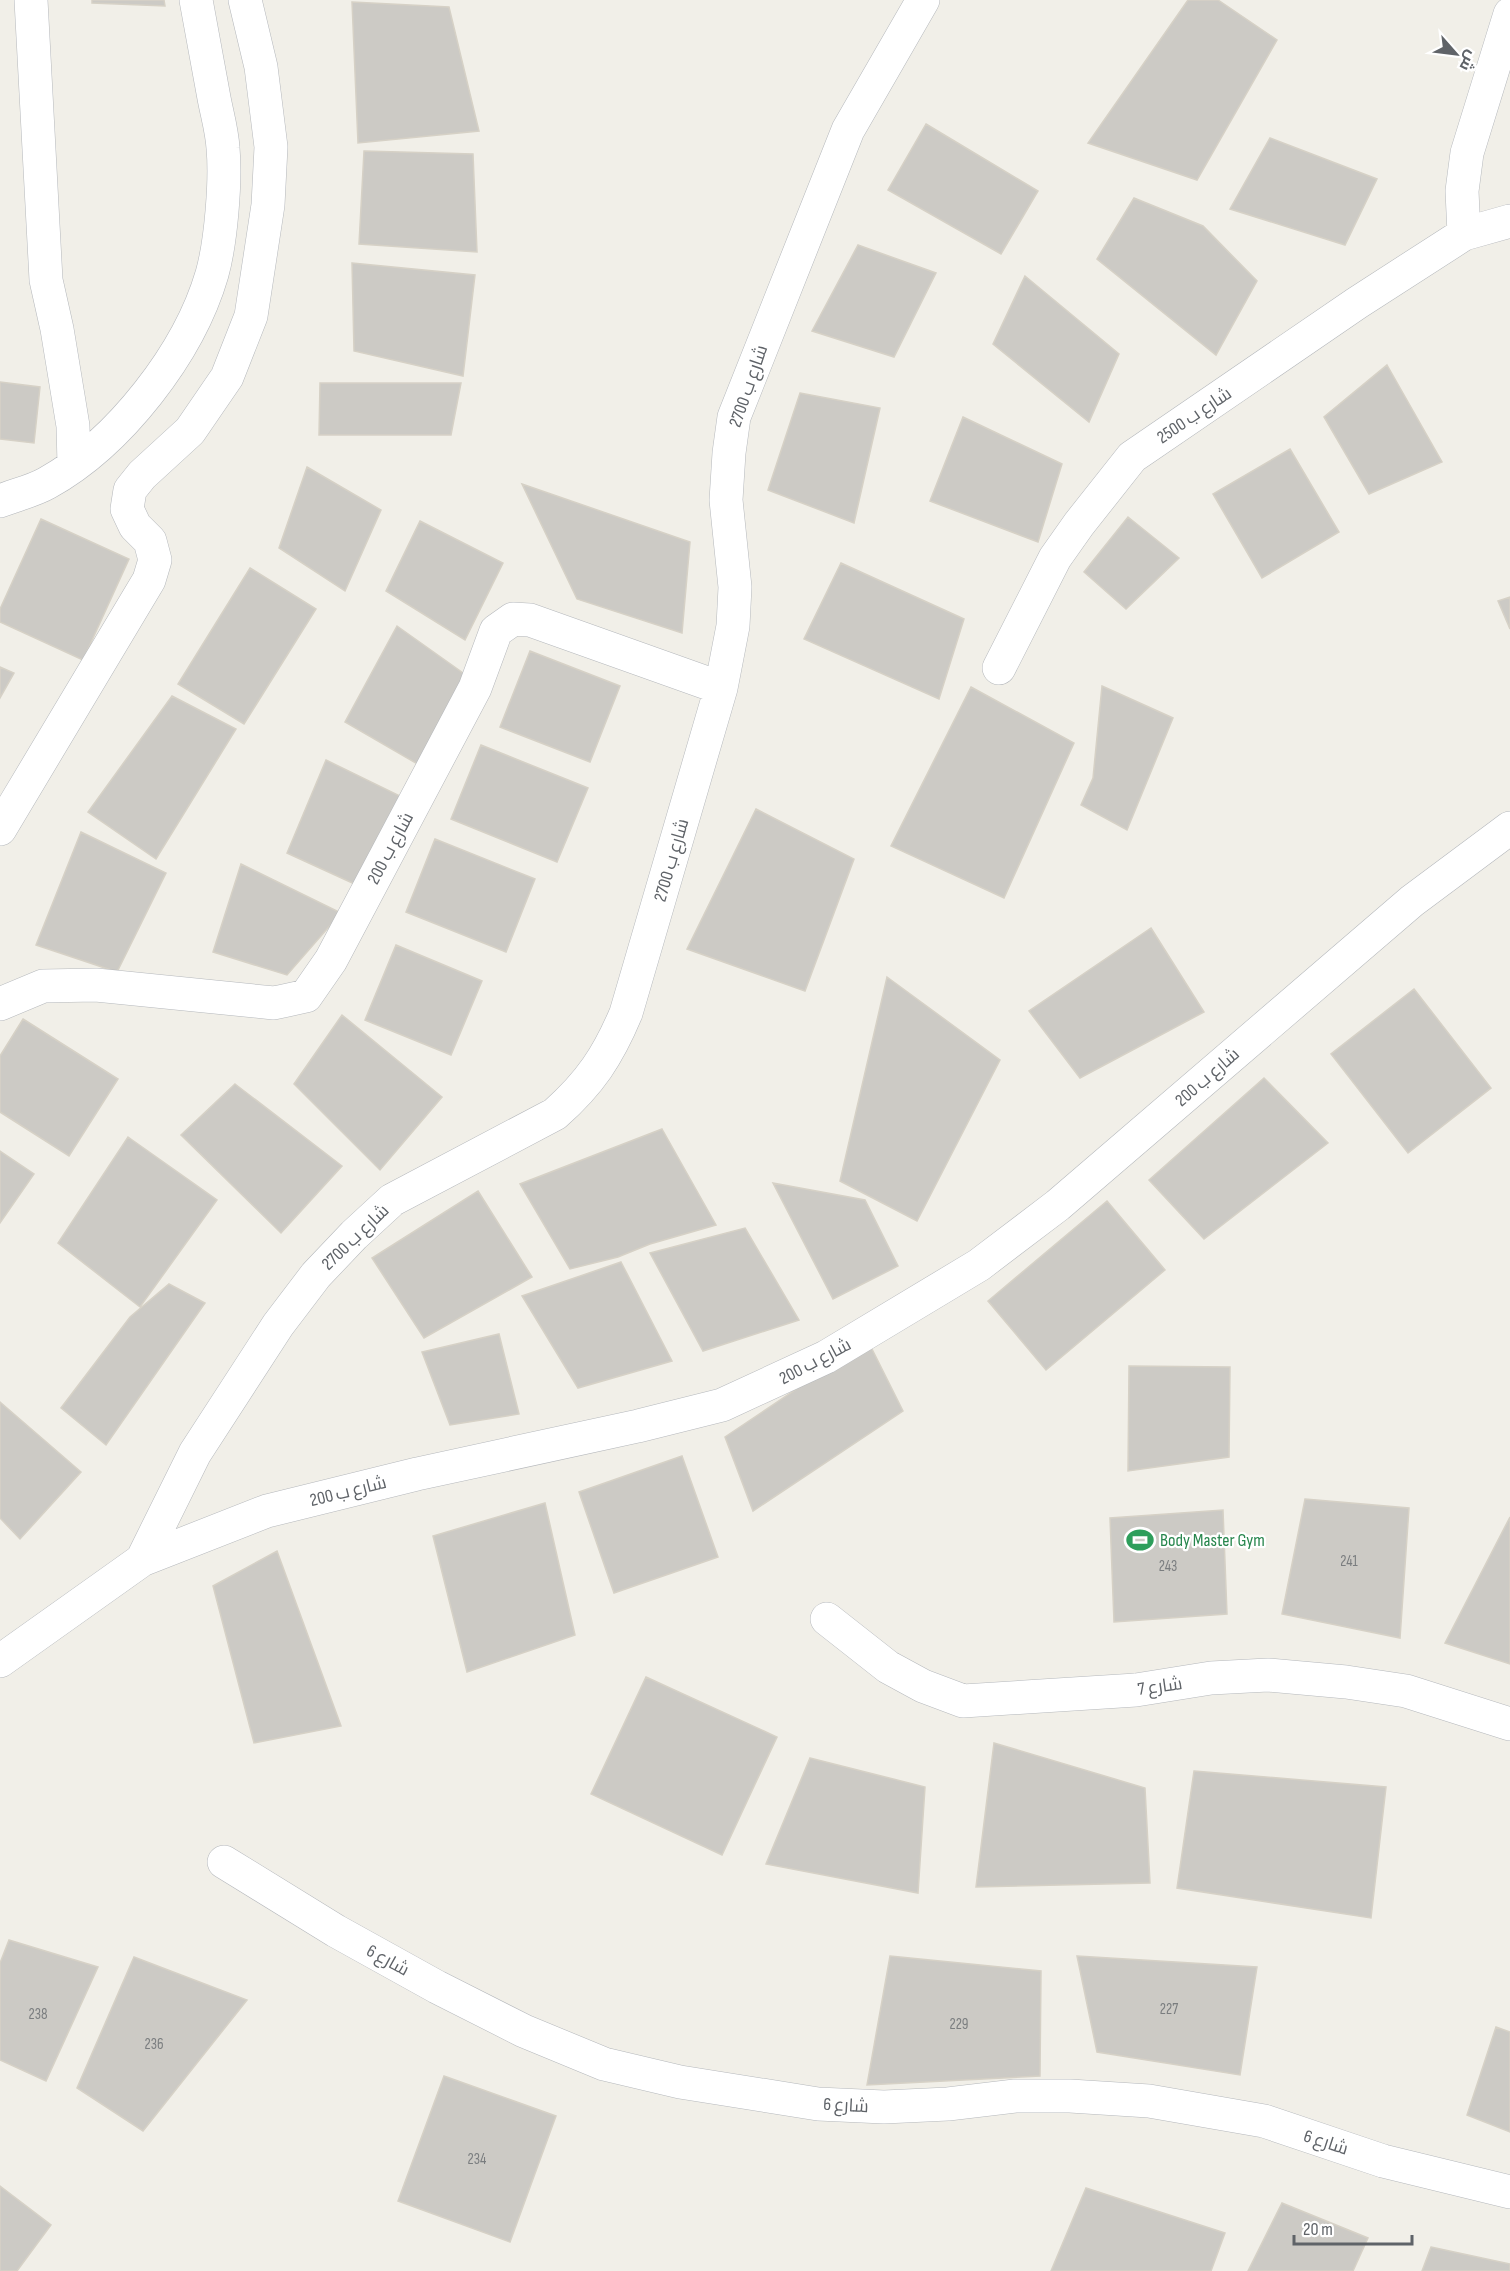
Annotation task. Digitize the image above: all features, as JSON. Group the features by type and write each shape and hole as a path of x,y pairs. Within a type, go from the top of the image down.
{"street":[{"path":"31,0 46,280 57,329 73,426 74,465"},
{"path":"0,501 45,484 74,465 118,429 151,389 185,336 199,309 213,272 221,217 223,148 196,0"},
{"path":"0,829 148,580 155,560 150,541 135,526 127,509 130,490 142,475 190,431 227,377 251,316 268,205 271,147 261,67 245,0"},
{"name":"شارع ب 2700","path":"142,1560 195,1453 278,1325 316,1275 392,1200 555,1114 597,1071 612,1047 626,1013 721,688 733,626 735,587 726,500 734,417 848,130 923,0"},
{"path":"1464,234 1462,191 1467,153 1510,14"},
{"name":"شارع ب 2500","path":"999,668 1055,558 1132,457 1357,303 1464,234 1510,221"},
{"name":"شارع ب 200","path":"0,1004 43,986 96,985 274,1003 306,996 331,960 469,698 496,632 513,619 530,620 721,688"},
{"name":"شارع ب 200","path":"0,1661 142,1560 267,1510 722,1405 826,1357 979,1265 1058,1205 1412,901 1510,828"},
{"name":"شارع 7","path":"827,1619 888,1667 923,1686 963,1701 1136,1690 1211,1678 1268,1675 1346,1682 1406,1691 1510,1724"},
{"name":"شارع 6","path":"224,1862 336,1931 437,1987 525,2031 604,2064 680,2082 818,2104 916,2106 1015,2096 1070,2096 1149,2101 1264,2121 1383,2161 1510,2192"}],"building":[{"path":"92,0 164,0 165,6 92,3"},
{"path":"1188,0 1218,0 1277,40 1197,180 1088,143"},
{"path":"352,2 449,7 479,131 358,143"},
{"path":"926,124 1038,191 1001,254 888,190"},
{"path":"1270,138 1377,179 1345,245 1230,209"},
{"path":"364,151 473,154 477,252 359,244"},
{"path":"1134,198 1203,226 1257,281 1216,355 1097,259"},
{"path":"858,245 936,273 894,357 812,331"},
{"path":"352,263 475,275 463,376 354,351"},
{"path":"1025,276 1119,354 1089,422 993,344"},
{"path":"1387,365 1442,462 1369,494 1324,417"},
{"path":"0,382 40,387 34,443 0,439"},
{"path":"320,383 461,383 451,435 319,435"},
{"path":"800,393 880,408 854,523 768,490"},
{"path":"963,417 1062,464 1038,542 930,501"},
{"path":"1290,449 1339,532 1262,578 1213,494"},
{"path":"307,467 381,510 345,591 279,548"},
{"path":"522,484 690,542 682,633 577,599"},
{"path":"1128,517 1179,558 1126,609 1084,572"},
{"path":"41,519 129,559 83,660 0,622 0,609"},
{"path":"420,521 503,563 465,640 386,591"},
{"path":"841,563 964,619 939,699 804,639"},
{"path":"250,568 316,609 244,724 178,684"},
{"path":"1510,597 1510,629 1498,601"},
{"path":"397,626 470,678 421,766 345,722"},
{"path":"530,651 620,686 590,762 500,727"},
{"path":"0,667 14,673 0,698"},
{"path":"1102,686 1173,718 1127,830 1081,805 1093,778"},
{"path":"971,687 1074,743 1004,898 891,846"},
{"path":"172,696 236,729 156,859 88,812"},
{"path":"481,745 588,788 557,862 451,819"},
{"path":"326,760 400,796 361,887 287,853"},
{"path":"756,809 854,859 805,991 687,949"},
{"path":"81,832 166,873 117,972 36,945"},
{"path":"435,839 535,879 506,952 406,912"},
{"path":"241,864 341,913 287,975 213,952"},
{"path":"1151,928 1204,1012 1080,1078 1029,1011"},
{"path":"396,945 482,981 451,1055 365,1020"},
{"path":"887,977 1000,1060 917,1221 840,1181"},
{"path":"1414,989 1491,1088 1408,1153 1331,1054"},
{"path":"342,1015 442,1097 380,1170 294,1084"},
{"path":"23,1019 118,1079 69,1156 0,1112 0,1056"},
{"path":"1264,1078 1328,1143 1204,1239 1149,1180"},
{"path":"235,1084 342,1166 281,1233 181,1135"},
{"path":"662,1129 716,1225 650,1244 618,1257 570,1269 520,1184"},
{"path":"128,1137 217,1200 140,1307 58,1243"},
{"path":"0,1151 34,1174 0,1223"},
{"path":"773,1183 865,1200 898,1266 833,1299"},
{"path":"478,1191 532,1277 424,1338 372,1258"},
{"path":"1107,1201 1165,1270 1046,1370 988,1301"},
{"path":"745,1228 799,1320 703,1351 650,1253"},
{"path":"621,1262 672,1361 578,1388 522,1296"},
{"path":"169,1284 205,1303 106,1445 61,1408 130,1317"},
{"path":"499,1334 519,1414 450,1425 422,1352"},
{"path":"868,1341 903,1411 753,1511 725,1437"},
{"path":"1129,1366 1230,1367 1229,1457 1128,1471"},
{"path":"0,1402 81,1472 20,1539 0,1518"},
{"path":"682,1456 718,1557 614,1593 579,1492"},
{"path":"1305,1499 1409,1508 1400,1638 1282,1614"},
{"path":"545,1503 575,1635 467,1672 433,1536"},
{"path":"1223,1510 1227,1614 1114,1622 1110,1518"},
{"path":"1510,1517 1510,1664 1445,1643"},
{"path":"277,1551 341,1726 254,1743 213,1586"},
{"path":"646,1677 777,1737 722,1855 591,1794"},
{"path":"994,1743 1145,1788 1150,1883 976,1887"},
{"path":"810,1758 925,1787 918,1893 766,1864"},
{"path":"1194,1771 1386,1787 1371,1918 1177,1888"},
{"path":"9,1940 98,1967 46,2081 0,2060 0,1963"},
{"path":"890,1956 1041,1971 1040,2076 867,2085"},
{"path":"1077,1956 1257,1967 1240,2075 1097,2052"},
{"path":"134,1957 247,2000 143,2131 77,2088"},
{"path":"1496,2027 1510,2032 1510,2132 1467,2115"},
{"path":"444,2076 556,2116 510,2242 398,2201"},
{"path":"0,2186 51,2225 17,2271 0,2271"},
{"path":"1086,2188 1225,2233 1211,2271 1051,2271"},
{"path":"1282,2203 1368,2238 1353,2271 1248,2271"},
{"path":"1431,2247 1510,2264 1510,2271 1422,2271"}],"place":[{"name":"Body Master Gym","path":"1140,1540"}]}
